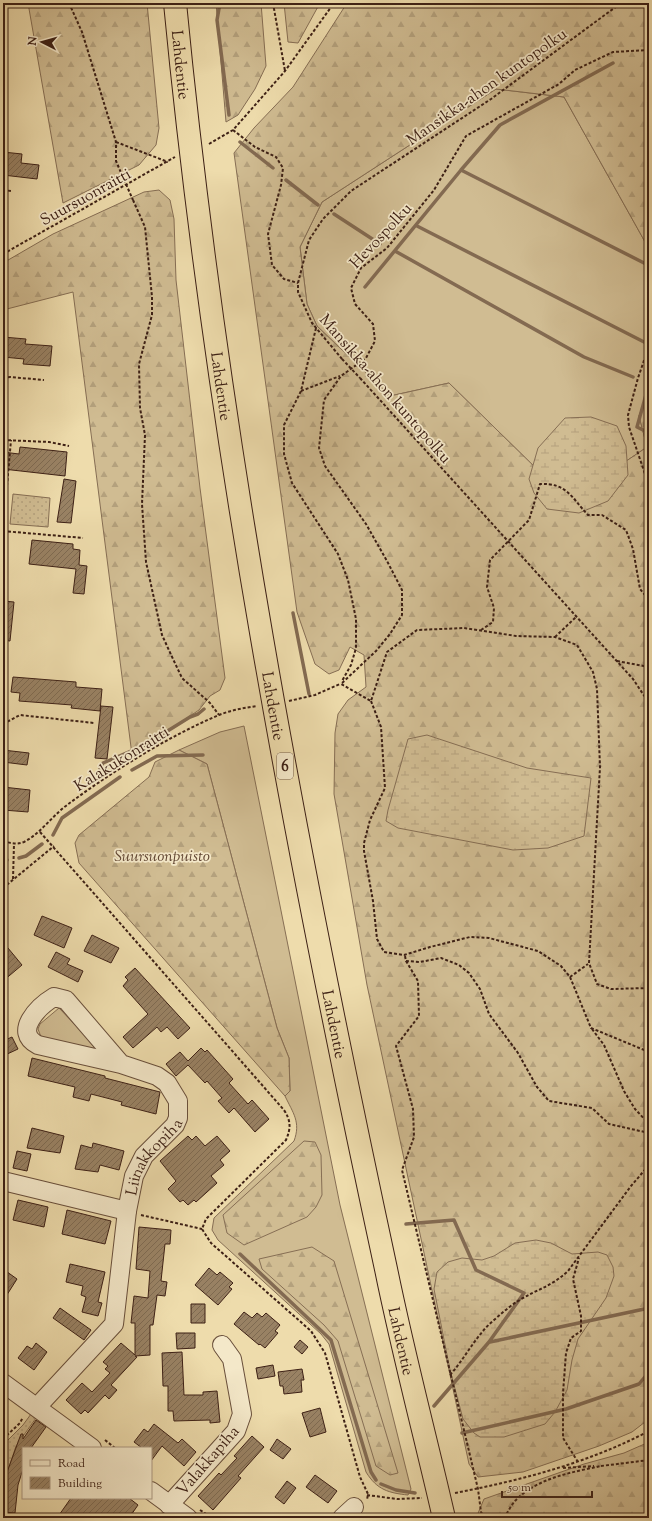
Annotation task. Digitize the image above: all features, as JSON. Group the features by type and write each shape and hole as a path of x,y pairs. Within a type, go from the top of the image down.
{"highway":[{"name":"Lahdentie","path":"175,4 208,292 241,521 255,602 307,888 385,1265 444,1518"}],"street":[{"name":"Liinakkopiha","path":"30,1410 109,1332 114,1324 127,1211 139,1164 144,1156 175,1125 179,1110 174,1093 166,1083 157,1076 121,1064 33,1043 30,1037 28,1022 47,1001 54,997 60,997 66,1000 121,1064"},
{"path":"3,1182 127,1211"},
{"name":"Valakkapiha","path":"169,1504 236,1431 240,1423 242,1414 232,1359 222,1345"},
{"path":"3,1383 30,1410 90,1447"},
{"path":"152,1492 188,1518"}],"path":[{"path":"69,3 82,32 116,142 116,161 145,227 152,297 152,314 139,364 140,408 145,435 142,504 146,562 162,635 182,678 210,703 219,715"},
{"path":"273,3 285,71"},
{"path":"209,144 233,130 285,71 334,3"},
{"name":"Mansikka-ahon kuntopolku","path":"621,3 491,99 351,191 323,219 309,240 298,283 301,302 316,328 342,359 633,679 649,703"},
{"name":"Hevospolku","path":"285,701 315,695 340,684 376,651 390,634 402,615 402,590 366,524 325,466 319,448 324,400 341,376 366,358 375,341 373,324 355,304 350,288 360,268 387,248 398,236 434,190 466,136 559,84 575,70 613,52 649,50"},
{"path":"233,130 255,147 276,157 283,168 281,185 268,234 272,265 284,279 298,283"},
{"path":"116,142 168,162"},
{"name":"Suursuonraitti","path":"3,254 168,162 176,156"},
{"path":"3,190 12,191"},
{"path":"316,328 301,391 284,425 284,454 292,483 338,554 348,580 356,619 356,648 351,666 340,684 370,701 381,727 385,788 370,820 364,843 364,851 373,902 376,939 384,952 404,955 470,937 489,938 538,951 560,966 570,977 591,1028 604,1045 624,1091 635,1109 649,1124"},
{"path":"649,346 638,378 628,415 629,427 644,471 649,492"},
{"path":"301,391 341,376"},
{"path":"3,378 10,377 44,380"},
{"path":"3,440 69,446"},
{"path":"11,440 3,531 83,538"},
{"path":"480,630 493,622 494,608 487,587 490,560 529,520 540,484 553,484 569,492 588,515 602,515 626,530 633,549 640,589 649,600"},
{"path":"555,637 576,616"},
{"path":"370,701 387,652 417,630 464,628 516,636 555,637 577,645 593,672 597,689 600,767 589,963 597,984 611,989 649,988"},
{"path":"616,661 649,667"},
{"name":"Kalakukonraitti","path":"14,844 22,843 40,832 55,814 90,788 149,750 219,715 260,706"},
{"path":"3,724 20,716 94,723"},
{"path":"40,832 54,846 284,1110 289,1118 290,1129 286,1140 206,1219 202,1229"},
{"path":"3,841 14,844 13,879"},
{"path":"3,888 54,846"},
{"path":"404,955 418,981 419,1016 396,1046 413,1109 414,1136 402,1170 478,1489 481,1512 485,1518"},
{"path":"406,961 420,962 441,958 459,965 469,973 480,989 489,1014 518,1053 537,1087 549,1102 592,1108 609,1124 649,1133"},
{"path":"570,977 589,963"},
{"path":"591,1028 649,1052"},
{"path":"450,1375 463,1361 473,1343 494,1320 519,1300 556,1282 579,1256 631,1186 649,1165"},
{"path":"127,1211 202,1229 211,1243 311,1331 325,1353 360,1477 368,1494"},
{"path":"578,1462 563,1438 562,1394 566,1353 571,1338 581,1331 581,1316 573,1279 579,1256"},
{"path":"3,1439 20,1423 30,1410"},
{"path":"451,1494 526,1478 560,1468 606,1452 649,1431"},
{"path":"560,1468 601,1466 649,1460"},
{"path":"504,1518 516,1500 535,1487 564,1474 601,1466"},
{"path":"368,1494 397,1499 426,1498"},
{"path":"348,1512 368,1494"}],"green space":[{"path":"28,3 147,3 159,128 156,145 139,165 63,203"},
{"path":"216,3 261,3 266,66 255,89 238,115 226,122"},
{"path":"284,3 320,3 298,43 288,42"},
{"path":"347,3 649,3 649,249 564,97 496,89 322,202 300,247 307,304 317,326 390,396 449,383 546,478 585,489 647,447 639,416 649,389 649,1419 632,1432 599,1446 523,1472 478,1477 469,1464 367,985 334,794 335,733 338,714 348,700 366,687 364,655 350,647 339,670 329,674 315,664 297,612 234,153 254,128 293,87"},
{"path":"496,89 564,97 649,249 649,389 639,416 647,447 585,489 546,478 449,383 390,396 317,326 307,304 300,247 322,202"},
{"path":"159,190 170,200 174,219 176,280 200,488 225,678 220,690 210,696 199,710 132,755 73,292 3,310 3,263 53,234 144,192"},
{"path":"591,417 617,426 626,446 628,475 608,501 579,513 547,509 534,493 529,479 538,448 565,418"},
{"path":"13,494 50,498 48,527 10,524"},
{"path":"244,726 340,1205 411,1489 408,1495 384,1490 370,1478 366,1472 329,1344 321,1334 218,1240 212,1230 214,1218 294,1141 297,1128 295,1118 285,1096 290,1091 289,1058 277,1028 207,764 179,750 220,732"},
{"path":"427,735 527,768 591,778 584,836 548,848 513,850 398,828 386,821 408,739"},
{"name":"Suursuonpuisto","path":"179,750 207,764 277,1028 289,1058 290,1091 285,1096 79,863 75,843 79,835 149,777 155,762"},
{"path":"59,1008 99,1050 41,1037 38,1029 40,1024"},
{"path":"304,1141 315,1142 321,1155 322,1195 316,1207 307,1217 244,1245 227,1233 223,1215"},
{"path":"536,1240 551,1243 572,1254 598,1252 607,1255 613,1267 614,1276 606,1298 578,1339 572,1360 567,1390 555,1412 545,1424 504,1437 480,1437 474,1433 463,1419 450,1370 434,1289 437,1272 448,1262 462,1258 482,1260 494,1256 515,1243"},
{"path":"312,1247 334,1261 398,1473 390,1475 376,1466 338,1341 324,1325 262,1269 259,1259"},
{"path":"31,1414 36,1418 16,1446 5,1479 3,1500 3,1445 23,1425"},
{"path":"649,1442 649,1518 476,1518 484,1499 584,1464 624,1453"}],"building":[{"path":"3,152 22,154 21,163 39,165 37,179 3,175"},
{"path":"3,337 26,339 25,344 52,346 50,366 23,364 24,359 3,357"},
{"path":"20,447 67,452 65,476 3,469 3,452 19,454"},
{"path":"64,479 76,481 71,523 57,522"},
{"path":"32,540 73,544 73,549 80,550 79,565 87,566 84,594 73,593 76,569 29,564"},
{"path":"3,601 14,602 10,641 3,640"},
{"path":"13,677 76,682 76,687 102,689 100,711 71,708 72,705 19,701 20,693 11,692"},
{"path":"101,706 113,707 107,759 95,758"},
{"path":"3,750 29,753 27,765 3,762"},
{"path":"3,787 30,790 28,812 3,810"},
{"path":"42,916 72,928 64,948 34,935"},
{"path":"92,935 119,948 111,963 84,951"},
{"path":"3,942 22,965 3,981"},
{"path":"56,952 70,959 67,964 83,971 78,982 48,967"},
{"path":"135,968 190,1028 178,1039 167,1027 161,1032 157,1027 133,1048 123,1037 148,1014 123,986 128,980 125,977"},
{"path":"12,1037 18,1049 3,1056 3,1041"},
{"path":"201,1048 205,1052 207,1050 233,1079 229,1083 248,1104 252,1100 269,1119 255,1132 234,1108 229,1113 218,1101 222,1098 207,1081 205,1083 188,1065 176,1076 166,1064 180,1052 188,1061"},
{"path":"32,1058 105,1076 105,1078 160,1092 156,1114 121,1105 122,1102 91,1094 89,1101 73,1097 75,1087 28,1076"},
{"path":"32,1128 64,1136 60,1153 27,1148"},
{"path":"188,1136 192,1140 196,1136 205,1146 217,1136 230,1151 220,1160 224,1165 211,1176 217,1183 196,1202 194,1200 188,1205 183,1200 180,1202 168,1189 176,1181 160,1161"},
{"path":"93,1143 124,1151 119,1170 100,1165 98,1172 75,1169 81,1145 92,1148"},
{"path":"17,1151 31,1154 27,1171 13,1168"},
{"path":"18,1200 48,1207 44,1227 13,1220"},
{"path":"67,1210 111,1221 105,1244 62,1234"},
{"path":"139,1227 171,1230 170,1244 165,1244 161,1281 167,1282 165,1296 157,1295 153,1325 150,1325 150,1355 135,1356 137,1357 111,1385 117,1390 109,1399 105,1395 88,1413 85,1410 81,1414 66,1400 82,1383 92,1392 110,1373 105,1369 108,1366 103,1362 121,1343 135,1355 135,1323 131,1323 134,1296 148,1298 150,1271 136,1269"},
{"path":"70,1264 105,1272 98,1302 102,1303 98,1316 82,1312 86,1297 81,1295 83,1286 66,1282"},
{"path":"209,1268 217,1275 220,1272 233,1283 229,1287 232,1289 218,1305 195,1285"},
{"path":"3,1269 17,1279 3,1301"},
{"path":"191,1304 205,1304 205,1323 191,1323"},
{"path":"60,1308 91,1330 84,1340 53,1318"},
{"path":"244,1312 252,1318 257,1313 262,1317 266,1313 280,1325 275,1331 278,1333 265,1348 260,1344 259,1345 234,1324"},
{"path":"176,1333 195,1333 195,1348 177,1349"},
{"path":"300,1340 308,1347 302,1354 294,1347"},
{"path":"36,1343 47,1352 34,1370 18,1358 27,1346 32,1349"},
{"path":"182,1352 184,1395 203,1395 203,1392 217,1391 220,1422 210,1423 210,1420 174,1421 173,1411 168,1411 168,1386 163,1386 162,1353"},
{"path":"273,1365 275,1376 258,1379 256,1368"},
{"path":"302,1369 304,1380 301,1380 302,1392 284,1394 283,1386 280,1386 278,1372"},
{"path":"320,1408 326,1432 310,1437 302,1413"},
{"path":"36,1420 46,1427 32,1447 22,1447 22,1472 18,1485 15,1513 3,1512 6,1475 21,1434 23,1434 23,1439"},
{"path":"154,1424 178,1443 182,1439 196,1452 184,1466 162,1446 152,1460 152,1447 141,1447 134,1442 144,1429 148,1432"},
{"path":"252,1436 264,1447 238,1476 241,1478 213,1510 198,1496 219,1473 221,1475 237,1458 234,1456"},
{"path":"277,1439 291,1449 283,1459 270,1450"},
{"path":"315,1475 337,1491 328,1503 306,1487"},
{"path":"287,1481 296,1488 284,1504 275,1497"},
{"path":"70,1499 130,1499 138,1505 129,1518 57,1518"}],"waterway":[{"path":"220,3 217,20 229,115"},
{"path":"461,170 500,125 613,63"},
{"path":"240,142 273,168"},
{"path":"365,287 461,170 646,264"},
{"path":"286,180 318,205"},
{"path":"334,214 380,244"},
{"path":"417,226 646,343"},
{"path":"395,251 584,357 633,377"},
{"path":"649,384 637,427 649,433"},
{"path":"293,613 309,694"},
{"path":"101,773 100,768 103,763 145,745 204,709"},
{"path":"132,770 157,756 203,755"},
{"path":"53,835 62,818 120,777"},
{"path":"19,858 26,856 42,844"},
{"path":"406,1224 454,1220 476,1270 524,1293 489,1342 434,1406"},
{"path":"240,1254 331,1340 371,1472 376,1480"},
{"path":"490,1342 649,1308"},
{"path":"462,1433 566,1409 639,1384 649,1372"},
{"path":"381,1484 396,1490 415,1493"}]}
